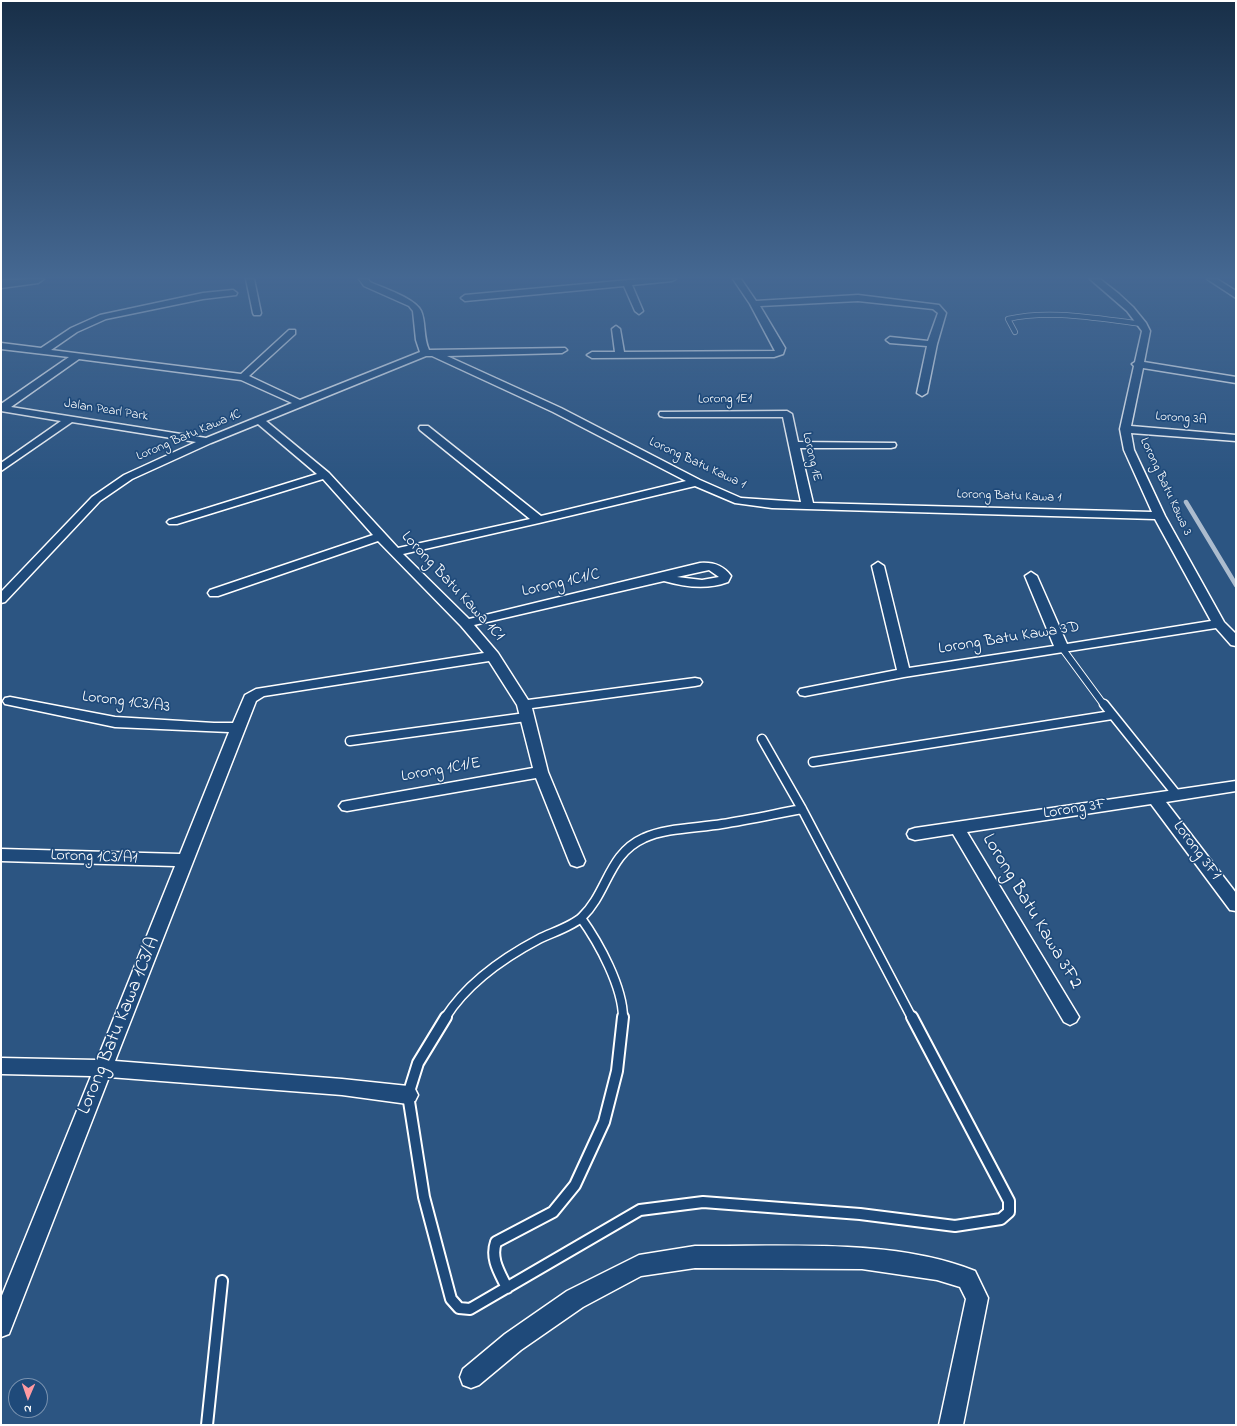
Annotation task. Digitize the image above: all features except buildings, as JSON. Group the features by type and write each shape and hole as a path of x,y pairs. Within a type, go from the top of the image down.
{"street":[{"path":"1,346 76,357 243,377 299,403"},
{"path":"42,352 51,346"},
{"path":"243,377 277,346"},
{"path":"424,346 429,353 562,350"},
{"path":"619,346 620,355"},
{"path":"592,356 774,354 780,352 779,346"},
{"path":"922,393 932,346"},
{"name":"Lorong Batu Kawa 3","path":"1142,346 1137,364 1125,429 1129,450 1159,516 1219,624 1236,642"},
{"name":"Lorong Batu Kawa 1C","path":"1,599 96,499 146,468 207,441 260,421 299,403 429,353"},
{"name":"Lorong Batu Kawa 1","path":"429,353 557,410 696,482 739,501 772,506 1159,516"},
{"path":"1,408 76,357"},
{"path":"1137,364 1236,380"},
{"name":"Jalan Pearl Park","path":"1,408 207,441"},
{"name":"Lorong 1E1","path":"664,414 787,414"},
{"name":"Lorong 1E","path":"787,414 808,507"},
{"path":"1,468 70,419"},
{"name":"Lorong Batu Kawa 1C1","path":"260,421 325,475 395,552 466,623 493,656 525,711 541,772 577,861"},
{"path":"424,428 539,520"},
{"name":"Lorong 3A","path":"1125,429 1236,438"},
{"path":"794,445 891,445"},
{"path":"172,522 325,475"},
{"path":"395,552 539,520 696,482"},
{"path":"214,593 380,536"},
{"path":"878,566 904,673"},
{"path":"1031,576 1062,648"},
{"name":"Lorong 1C1/C","path":"466,623 664,577"},
{"name":"Lorong Batu Kawa 3D","path":"805,692 904,673 1219,624"},
{"name":"Lorong Batu Kawa 1C3/A","path":"1,1326 102,1068 187,860 250,698 261,692 493,656"},
{"path":"525,711 695,682"},
{"name":"Lorong 1C3/A3","path":"10,701 116,722 214,728 239,727"},
{"name":"Lorong 1C1/E","path":"348,806 541,772"},
{"name":"Lorong 3F","path":"915,834 1236,786"},
{"name":"Lorong 3F1","path":"1155,798 1236,905"},
{"name":"Lorong Batu Kawa 3F2","path":"957,828 1070,1017"},
{"name":"Lorong 1C3/A1","path":"1,855 187,860"},
{"path":"1,1066 102,1068 342,1087 408,1095"},
{"path":"471,1377 513,1342 575,1299 639,1266 695,1257 862,1258 937,1269 967,1279 977,1298 951,1425"}],"lane":[{"path":"1062,648 1112,715 1177,795"},
{"path":"350,741 525,711"},
{"path":"813,762 1112,715"},
{"path":"762,739 802,808 1010,1201 1009,1212 1001,1219 955,1226 860,1214 703,1202 640,1210 470,1309 459,1308 451,1299 424,1197 408,1095 418,1063 455,1002 496,964 524,947 581,918 595,902 613,865 628,847 645,837 672,831 722,824 802,808"},
{"path":"507,1288 493,1258 492,1250 496,1242 553,1212 575,1185 604,1122 617,1071 623,1016 615,982 596,939 581,918"},
{"path":"207,1425 222,1281"}],"waterway":[{"path":"1186,502 1236,585"}]}
